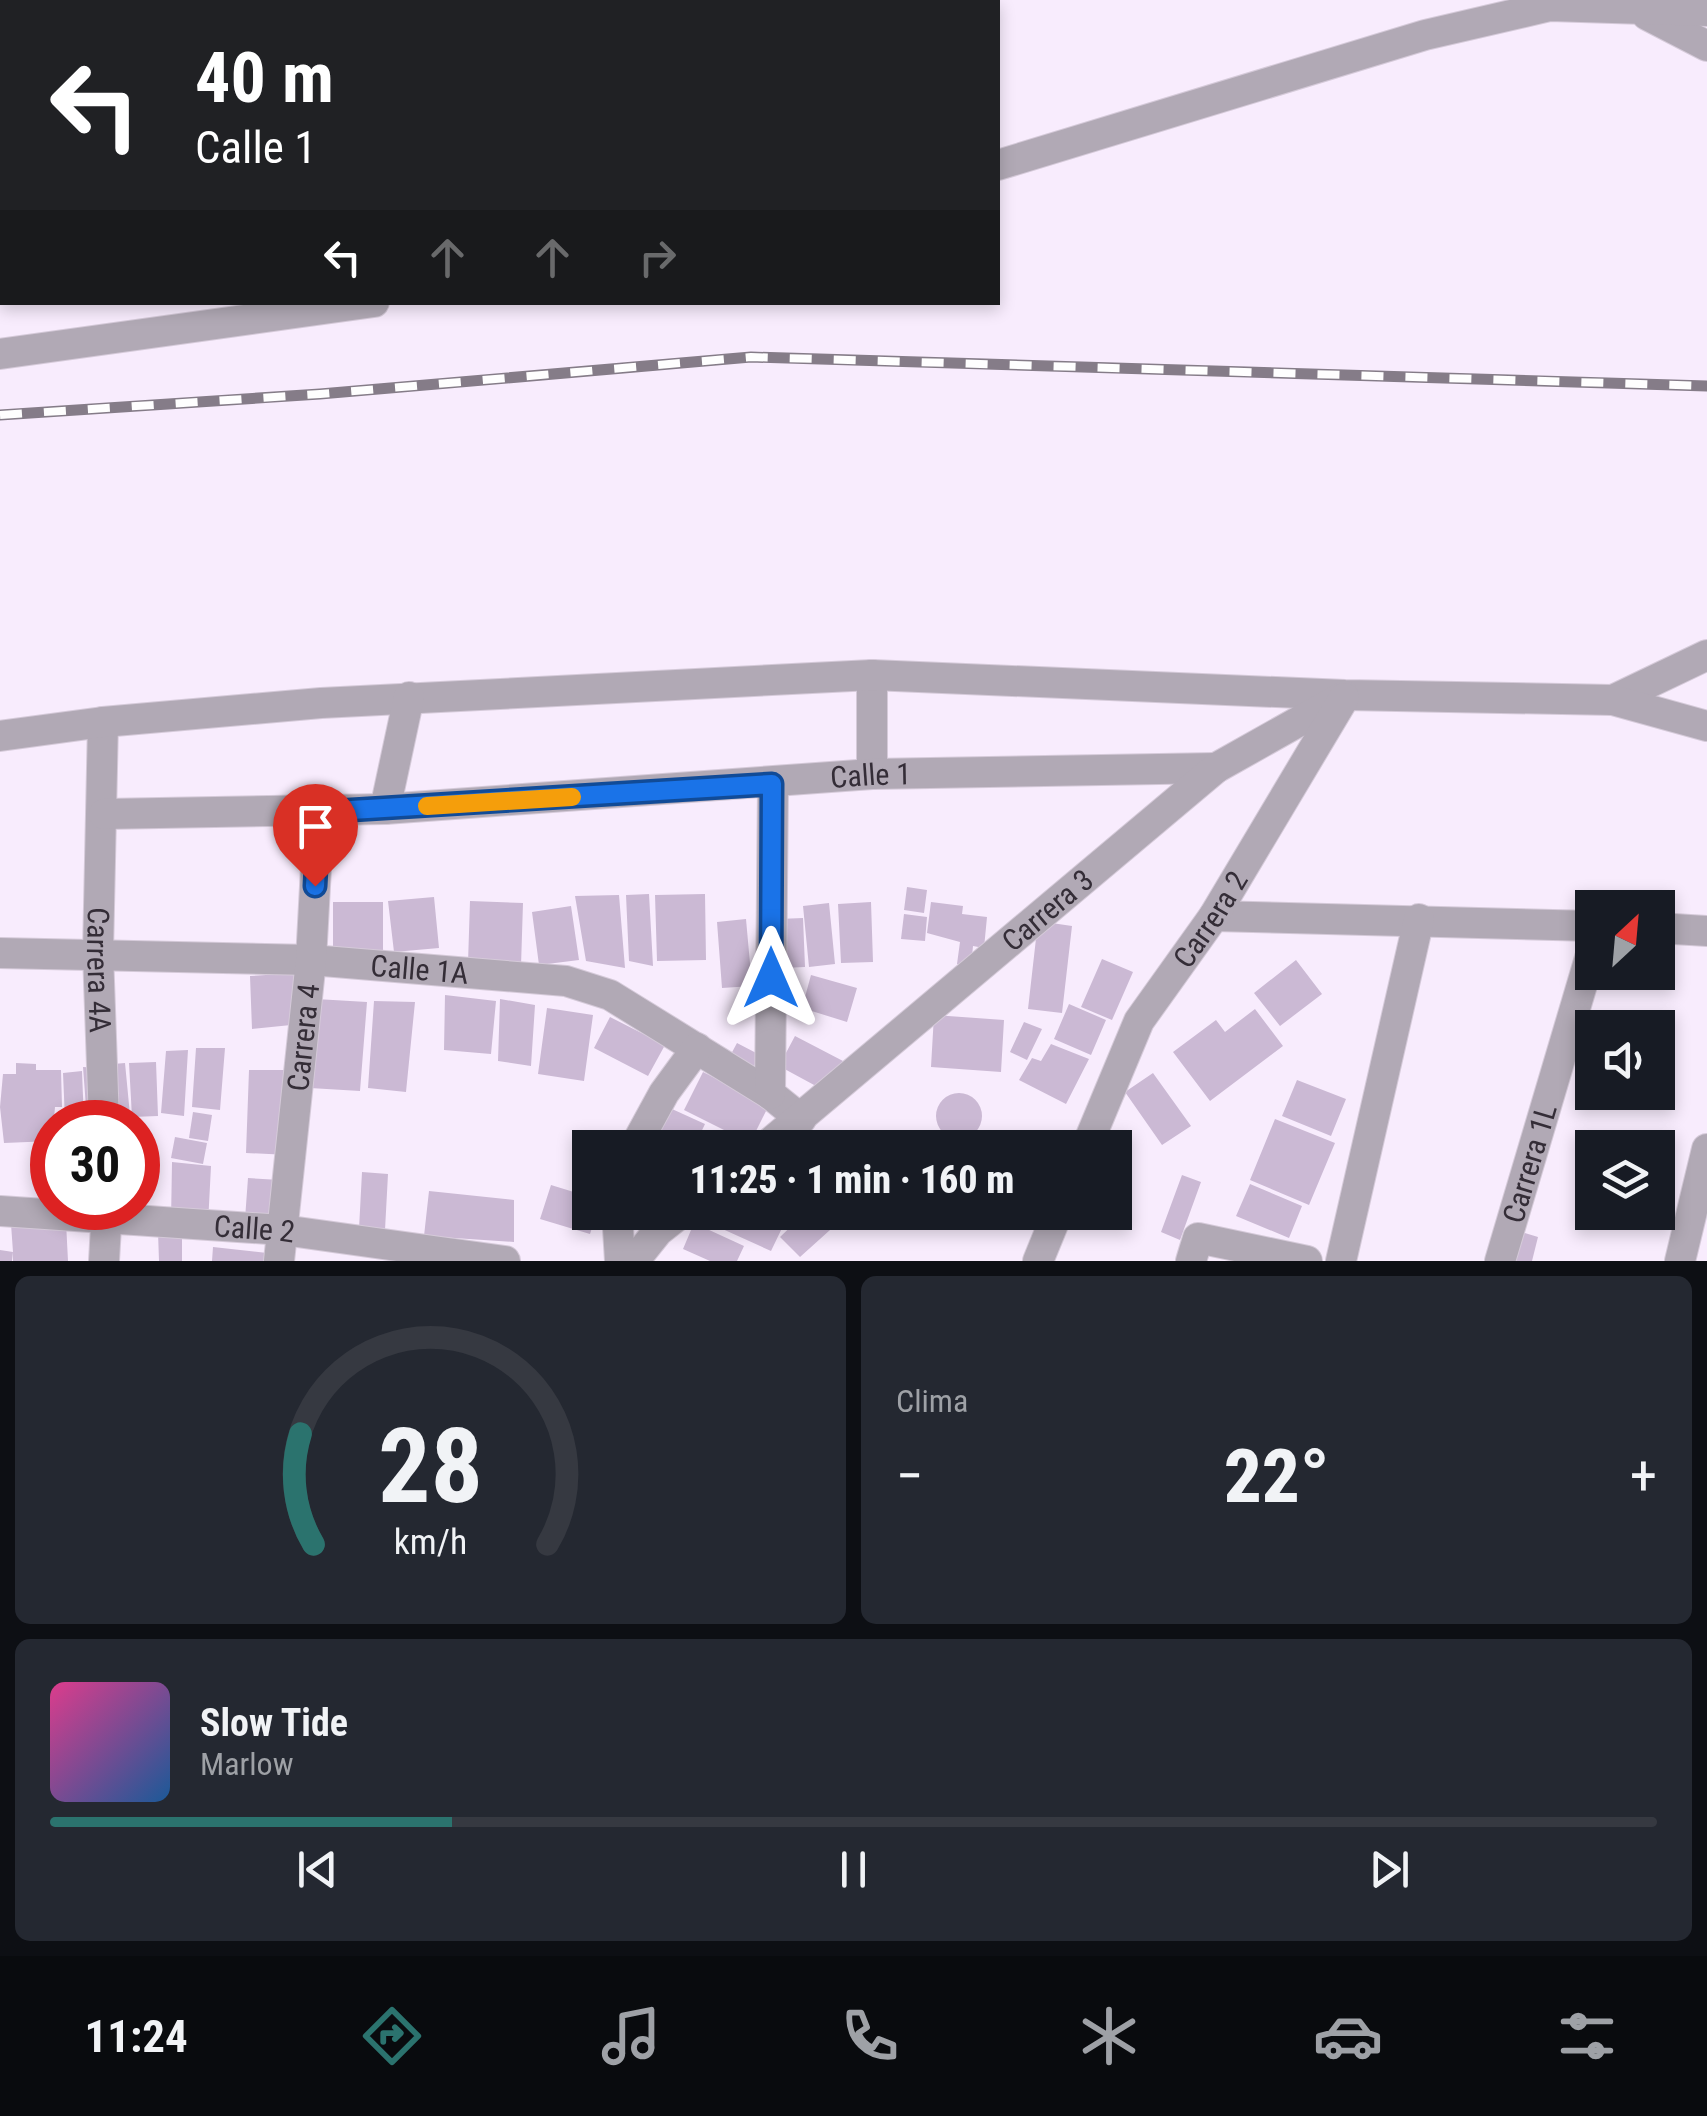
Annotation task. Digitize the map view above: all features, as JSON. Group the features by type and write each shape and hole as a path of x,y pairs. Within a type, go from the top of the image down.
{"street":[{"path":"1000,164 1425,35 1550,6 1707,12"},
{"path":"1635,10 1707,46"},
{"path":"0,354 352,305"},
{"path":"1612,700 1707,655"},
{"path":"0,736 103,722 409,698 872,675 1345,696 1612,700 1707,726"},
{"path":"872,675 872,774"},
{"name":"Carrera 3","path":"786,1130 1216,768 1345,696"},
{"name":"Carrera 2","path":"1094,1130 1139,1021 1214,916 1345,696"},
{"path":"385,809 409,698"},
{"name":"Carrera 4A","path":"103,722 98,954 103,1100"},
{"name":"Calle 1","path":"104,814 385,809 872,774 1216,768"},
{"path":"770,1094 772,784"},
{"name":"Carrera 4","path":"280,1261 311,960 319,812"},
{"path":"1214,916 1575,925"},
{"path":"1341,1261 1419,919"},
{"path":"1675,929 1707,930"},
{"name":"Calle 1A","path":"0,954 311,960 566,981 610,994 770,1094 800,1119"},
{"name":"Carrera 1L","path":"1500,1261 1580,990"},
{"path":"644,1130 697,1048"},
{"path":"1680,1261 1707,1149"},
{"name":"Calle 2","path":"0,1211 30,1212"},
{"name":"Calle 2","path":"160,1219 283,1230 506,1261"},
{"path":"104,1261 107,1230"},
{"path":"618,1230 620,1261"},
{"path":"634,1261 659,1230"},
{"path":"1038,1261 1051,1230"},
{"path":"1191,1261 1198,1238 1307,1261"}],"building":[{"path":"907,887 927,890 924,913 904,910"},
{"path":"649,894 653,966 629,961 626,895"},
{"path":"705,894 706,960 657,961 655,895"},
{"path":"619,895 625,968 586,961 575,896"},
{"path":"434,897 439,948 394,952 388,901"},
{"path":"470,901 523,903 521,966 468,963"},
{"path":"333,902 383,902 383,958 333,958"},
{"path":"871,902 873,962 841,963 838,904"},
{"path":"931,902 963,906 962,914 987,917 984,948 973,946 971,966 957,964 960,942 927,933"},
{"path":"829,903 835,964 809,967 803,906"},
{"path":"571,906 579,960 539,965 532,912"},
{"path":"904,914 927,917 925,941 901,939"},
{"path":"803,918 805,967 782,968 779,919"},
{"path":"746,919 752,986 722,988 717,922"},
{"path":"1038,921 1072,926 1062,1013 1028,1009"},
{"path":"1102,959 1133,972 1112,1020 1081,1007"},
{"path":"1296,960 1322,994 1280,1026 1254,993"},
{"path":"298,973 301,1024 252,1029 250,976"},
{"path":"811,975 857,988 847,1022 802,1008"},
{"path":"445,995 496,1001 491,1054 444,1050"},
{"path":"316,999 367,1002 360,1091 310,1088"},
{"path":"500,999 535,1005 531,1066 498,1061"},
{"path":"374,1001 415,1002 406,1092 368,1088"},
{"path":"1069,1004 1106,1020 1091,1055 1054,1039"},
{"path":"547,1008 593,1015 584,1081 538,1074"},
{"path":"1255,1009 1283,1046 1210,1101 1173,1052 1216,1020 1225,1032"},
{"path":"934,1015 1004,1020 1001,1072 931,1067"},
{"path":"610,1017 665,1045 648,1076 594,1048"},
{"path":"1024,1022 1042,1029 1027,1060 1010,1052"},
{"path":"795,1036 843,1061 827,1092 779,1066"},
{"path":"737,1043 760,1055 753,1068 730,1056"},
{"path":"1051,1044 1089,1059 1066,1104 1019,1080 1032,1058 1041,1061"},
{"path":"196,1048 225,1048 220,1110 192,1107"},
{"path":"188,1050 184,1116 161,1113 166,1051"},
{"path":"156,1062 157,1100 131,1100 129,1063"},
{"path":"16,1063 36,1064 36,1070 61,1070 62,1100 30,1100 30,1142 4,1143 0,1107 3,1074 16,1074"},
{"path":"125,1063 129,1100 116,1100 113,1064"},
{"path":"83,1067 101,1068 102,1100 85,1100"},
{"path":"249,1070 294,1070 289,1155 246,1153"},
{"path":"82,1071 83,1100 64,1100 63,1073"},
{"path":"703,1072 769,1105 756,1130 724,1130 684,1110"},
{"path":"1153,1073 1191,1126 1162,1145 1125,1092"},
{"path":"1297,1080 1346,1099 1331,1136 1282,1116"},
{"path":"950,1095 968,1095 980,1107 982,1116 976,1130 942,1130 938,1125 938,1107"},
{"path":"661,1104 705,1124 702,1130 659,1130 651,1126"},
{"path":"193,1112 212,1115 208,1141 189,1138"},
{"path":"1275,1119 1335,1143 1309,1205 1250,1180"},
{"path":"175,1137 207,1143 203,1164 171,1158"},
{"path":"172,1162 211,1166 208,1224 171,1221"},
{"path":"362,1172 388,1174 385,1230 359,1229"},
{"path":"1182,1175 1201,1182 1180,1240 1161,1232"},
{"path":"248,1178 280,1180 277,1222 245,1219"},
{"path":"1250,1184 1302,1206 1289,1238 1236,1216"},
{"path":"551,1185 572,1191 572,1229 540,1219"},
{"path":"429,1191 514,1200 514,1242 424,1236"},
{"path":"30,1223 30,1230 66,1230 68,1261 13,1261 11,1224"},
{"path":"691,1230 709,1230 744,1246 737,1261 710,1261 683,1249"},
{"path":"725,1230 781,1230 771,1251"},
{"path":"787,1230 830,1230 800,1257 780,1237"},
{"path":"1515,1230 1538,1237 1532,1261 1507,1261"},
{"path":"182,1231 182,1261 159,1261 158,1232"},
{"path":"213,1247 276,1254 275,1261 212,1261"},
{"path":"0,1250 13,1252 12,1261 0,1261"}],"railway":[{"path":"0,415 320,394 751,357 1707,386"}],"slow traffic":[{"path":"427,806 572,797"}],"route":[{"path":"315,886 319,812 772,784 771,978"}]}
